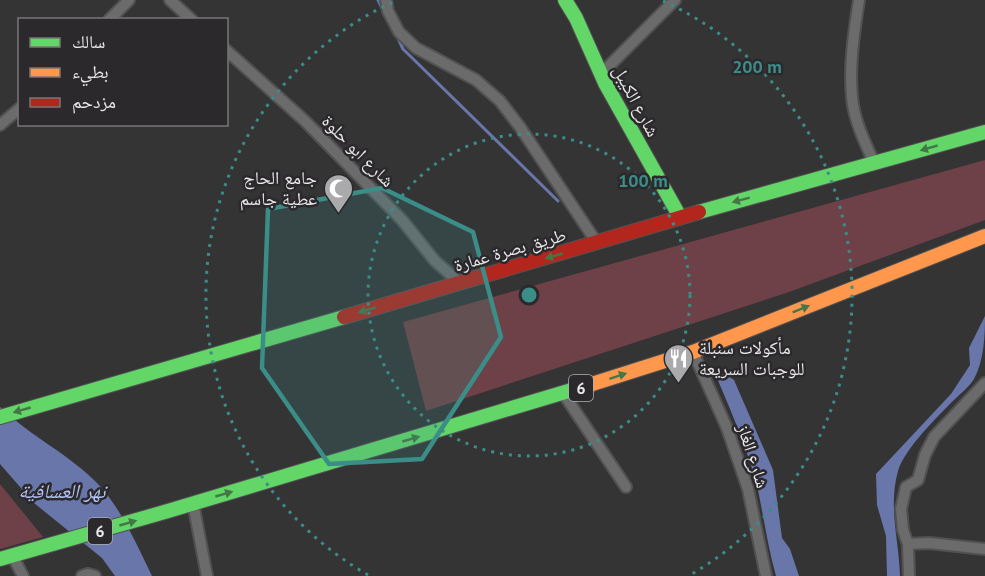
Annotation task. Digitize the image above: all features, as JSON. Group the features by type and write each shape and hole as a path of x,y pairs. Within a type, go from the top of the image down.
{"main road":[{"name":"شارع الكيبل","path":"565,0 576,18 601,74 680,217"},
{"name":"طريق بصرة عمارة","path":"0,417 680,217 985,132"},
{"name":"6","path":"6,557 168,511 693,352 985,236"}],"street":[{"path":"111,18 129,0"},
{"path":"170,0 190,18"},
{"path":"386,0 388,11 399,32 416,48 476,80 500,101 520,127 597,243"},
{"path":"601,74 675,0"},
{"path":"859,0 852,52 852,98 859,128 874,163"},
{"name":"شارع ابو حلوة","path":"228,52 305,121 402,219 435,261 460,283"},
{"path":"0,125 18,110"},
{"name":"شارع الغاز","path":"693,352 727,428 748,489 766,576"},
{"path":"909,576 908,544 903,530 901,509 906,487 918,480 925,455 934,437 985,382"},
{"path":"563,393 626,487"},
{"path":"193,503 207,576"},
{"path":"908,544 929,543 985,549"},
{"path":"6,557 23,576"},
{"path":"82,576 88,574 95,576"}],"highlighted area":[{"path":"382,188 473,232 501,337 422,459 329,464 262,368 268,209"}],"shaded area":[{"path":"985,160 985,220 789,292 426,411 403,322"},
{"path":"0,484 43,537 0,549"}],"water":[{"path":"985,316 982,356 974,379 907,452 898,471 894,511 900,576 887,576 886,536 877,505 876,474 951,394 970,365 969,348"},
{"path":"724,373 734,380 773,470 782,538 790,549 799,576 776,576 750,462 717,378"},
{"name":"نهر العسافية","path":"0,407 75,463 98,484 122,516 152,576 115,576 102,558 34,503 0,464"}],"waterway":[{"path":"378,0 384,12"},
{"path":"397,36 403,49 558,201"}],"traffic: fast":[{"path":"565,0 576,18 605,83 680,217"},
{"path":"699,212 985,132"},
{"path":"0,417 344,317"},
{"path":"0,559 592,384"}],"traffic: slow":[{"path":"592,384 693,352 985,236"}],"traffic: jam":[{"path":"344,317 699,212"}],"place":[{"name":"جامع الحاج عطية جاسم","path":"338,214"},
{"name":"مأكولات سنبلة للوجبات السريعة","path":"678,384"}]}
